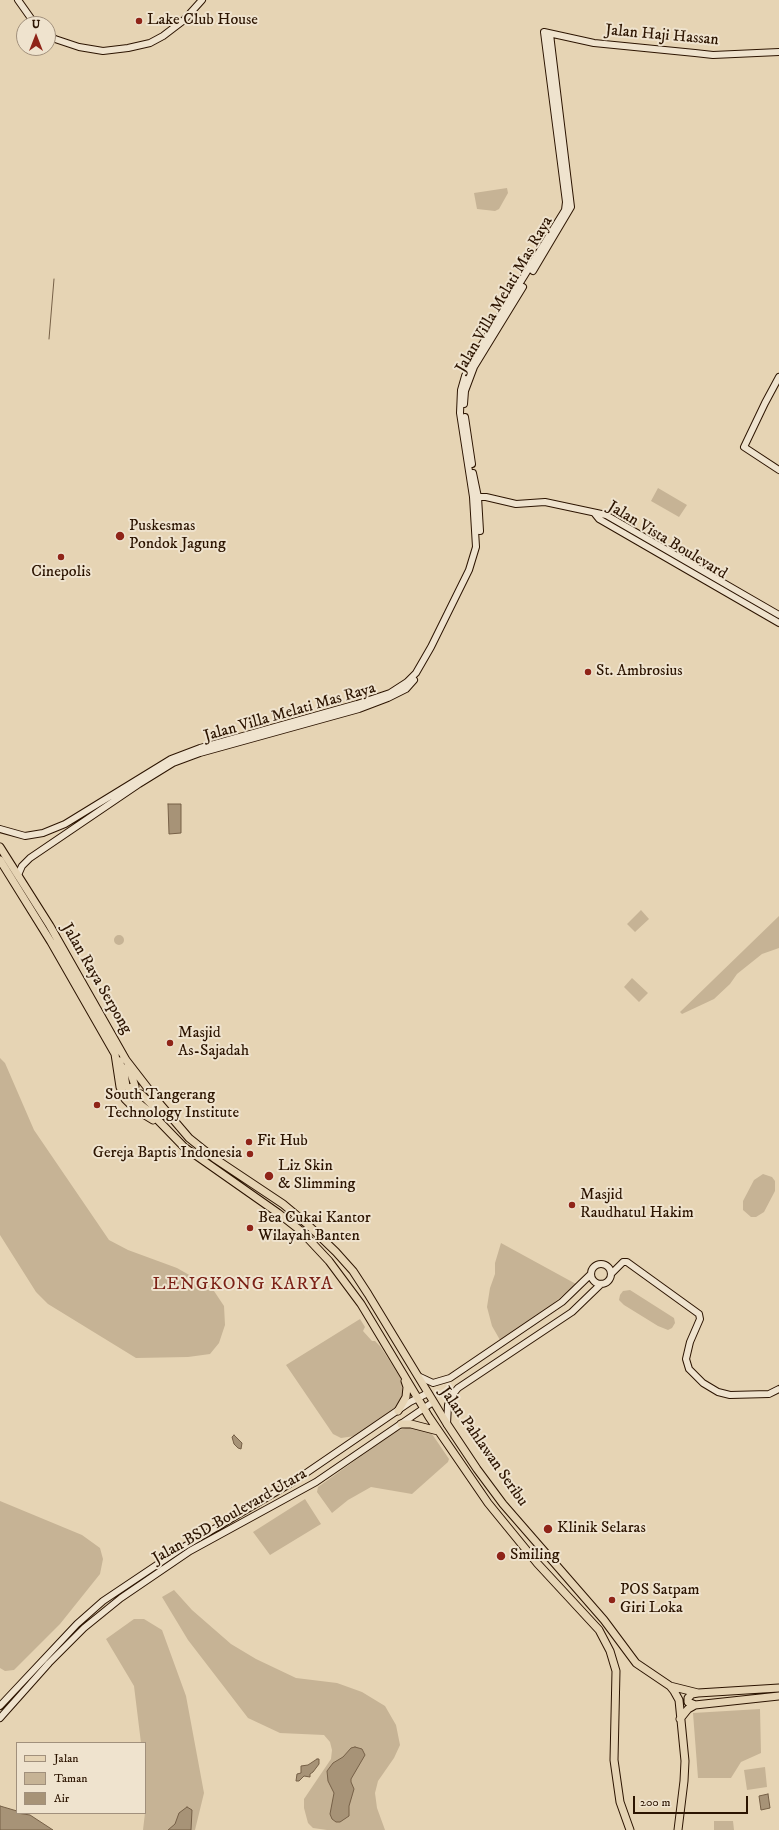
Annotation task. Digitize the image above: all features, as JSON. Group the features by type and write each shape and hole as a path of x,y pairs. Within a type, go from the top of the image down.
{"main road":[{"name":"Jalan Raya Serpong","path":"0,847 50,926 128,1062 173,1121"},
{"name":"Jalan Raya Serpong","path":"0,860 51,942 115,1054 120,1087 125,1099 136,1109 164,1128"},
{"path":"115,1054 123,1068 126,1086 129,1088 135,1086 129,1070 128,1062"},
{"path":"164,1128 152,1114 136,1101 134,1097 136,1094 141,1094 156,1109 173,1121"},
{"name":"Jalan Pahlawan Seribu","path":"173,1121 199,1146 283,1204 307,1224 353,1271 447,1424 477,1469 505,1507 604,1620 631,1658 649,1673 670,1686 698,1693 779,1688"},
{"name":"Jalan Pahlawan Seribu","path":"164,1128 197,1156 278,1213 315,1245 361,1304 438,1431 495,1511 537,1562 594,1623 607,1644 614,1662 617,1680 614,1729 616,1775 620,1802 630,1830"},
{"path":"398,1411 407,1392 401,1370"},
{"path":"400,1424 411,1424 438,1431"},
{"path":"670,1686 678,1700 685,1766 678,1830"},
{"path":"695,1705 688,1702 688,1698 692,1694 698,1693"},
{"path":"680,1719 688,1709 695,1705 779,1696"}],"street":[{"path":"18,0 29,16"},
{"path":"56,39 79,47 103,51 128,48 150,43 163,36 184,20 202,0"},
{"name":"Jalan Haji Hassan","path":"547,33 607,44 701,54 779,52"},
{"name":"Jalan Villa Melati Mas Raya","path":"18,875 22,866 30,858 139,784 173,763 197,754 359,709 387,696 407,682 416,673 469,570 476,547 475,497 460,413 461,390 465,376 481,346 565,210 568,202 547,33"},
{"path":"779,377 744,447 779,470"},
{"path":"475,497 486,497 516,504 545,502 595,514"},
{"name":"Jalan Vista Boulevard","path":"595,514 606,515 779,615"},
{"name":"Jalan Vista Boulevard","path":"595,514 599,518 779,623"},
{"name":"Jalan Villa Melati Mas Raya","path":"0,829 25,836 43,832 65,824 163,762 188,752 387,696"},
{"path":"447,1424 448,1405 453,1394 458,1388 572,1312 601,1284 609,1280 611,1274 623,1262 627,1262 699,1314 700,1319 690,1342 686,1358 689,1369 702,1383 718,1392 730,1396 769,1394 779,1389"},
{"path":"417,1375 428,1382 433,1383 450,1378 562,1302 591,1274 594,1267 601,1264 607,1266 611,1274"},
{"path":"591,1274 595,1282 601,1284"},
{"name":"Jalan BSD Boulevard Utara","path":"0,1706 77,1624 91,1611 118,1591 182,1548 293,1482 417,1398 428,1393"},
{"name":"Jalan BSD Boulevard Utara","path":"0,1718 49,1663 84,1628 121,1598 190,1551 316,1482 380,1437 434,1402"},
{"path":"374,1428 380,1426 384,1429 380,1437"}],"green space":[{"path":"507,188 508,193 499,209 495,211 477,209 474,193"},
{"path":"658,488 687,505 679,517 651,501"},
{"path":"641,910 649,919 635,932 627,924"},
{"path":"779,916 779,948 762,954 737,974 730,984 714,999 682,1014 680,1012"},
{"path":"117,935 121,935 123,936 123,944 117,945 114,942 114,938"},
{"path":"632,978 648,993 639,1002 624,987"},
{"path":"0,1058 5,1063 34,1130 109,1240 128,1250 177,1268 212,1288 224,1306 225,1325 219,1343 210,1354 188,1357 136,1358 48,1304 36,1292 0,1235"},
{"path":"763,1174 772,1177 775,1181 775,1191 764,1212 756,1217 751,1217 743,1210 743,1201 754,1180"},
{"path":"501,1243 576,1284 542,1313 500,1340 492,1326 487,1307 490,1288 495,1274 495,1263"},
{"path":"630,1290 674,1318 675,1323 672,1328 668,1330 658,1326 624,1305 619,1300 620,1295 623,1291"},
{"path":"360,1319 365,1327 363,1331 372,1341 375,1341 380,1346 400,1377 403,1393 399,1404 394,1408 355,1436 341,1438 333,1434 286,1365"},
{"path":"409,1427 425,1430 432,1434 449,1459 448,1462 412,1494 371,1487 348,1500 332,1513 317,1492 318,1487 396,1431"},
{"path":"305,1499 321,1524 270,1555 253,1532"},
{"path":"0,1501 82,1535 100,1548 103,1559 100,1574 60,1624 14,1670 5,1671 0,1668"},
{"path":"174,1590 192,1610 231,1644 256,1659 296,1678 337,1683 362,1692 385,1706 396,1725 400,1745 394,1758 378,1781 375,1793 377,1808 385,1830 327,1830 313,1828 308,1823 304,1808 304,1799 331,1759 332,1750 330,1742 324,1735 280,1733 248,1718 188,1640 162,1597"},
{"path":"134,1619 144,1619 162,1630 186,1696 204,1793 195,1830 143,1830 146,1814 146,1742 141,1742 134,1686 106,1639"},
{"path":"760,1709 761,1753 741,1762 731,1778 698,1778 693,1713"},
{"path":"765,1767 767,1787 747,1790 744,1770"},
{"path":"714,1821 733,1821 734,1830 714,1830"}],"water":[{"path":"168,804 181,804 181,833 169,834"},
{"path":"234,1435 242,1443 241,1449 234,1444 232,1437"},
{"path":"355,1747 362,1749 365,1755 351,1779 354,1789 349,1806 349,1816 340,1822 336,1822 332,1819 330,1814 334,1793 328,1781 327,1771 333,1763 343,1757 351,1748"},
{"path":"319,1759 319,1764 310,1774 310,1777 304,1776 299,1781 296,1781 297,1774 301,1773 301,1766 308,1765"},
{"path":"768,1794 770,1808 761,1810 759,1796"},
{"path":"0,1806 16,1811 16,1814 30,1815 53,1830 0,1830"},
{"path":"187,1807 192,1810 191,1830 168,1830 175,1824 179,1813"}],"waterway":[{"path":"49,339 54,279"}],"place":[{"name":"Lake Club House","path":"139,21"},
{"name":"Puskesmas Pondok Jagung","path":"120,536"},
{"name":"Cinepolis","path":"61,557"},
{"name":"St. Ambrosius","path":"588,672"},
{"name":"Masjid As-Sajadah","path":"170,1043"},
{"name":"South Tangerang Technology Institute","path":"97,1105"},
{"name":"Fit Hub","path":"249,1142"},
{"name":"Gereja Baptis Indonesia","path":"250,1154"},
{"name":"Liz Skin & Slimming","path":"269,1176"},
{"name":"Masjid Raudhatul Hakim","path":"572,1205"},
{"name":"Bea Cukai Kantor Wilayah Banten","path":"250,1228"},
{"name":"Klinik Selaras","path":"548,1529"},
{"name":"Smiling","path":"501,1556"},
{"name":"POS Satpam Giri Loka","path":"612,1600"}],"district":[{"name":"LENGKONG KARYA","path":"243,1285"}]}
